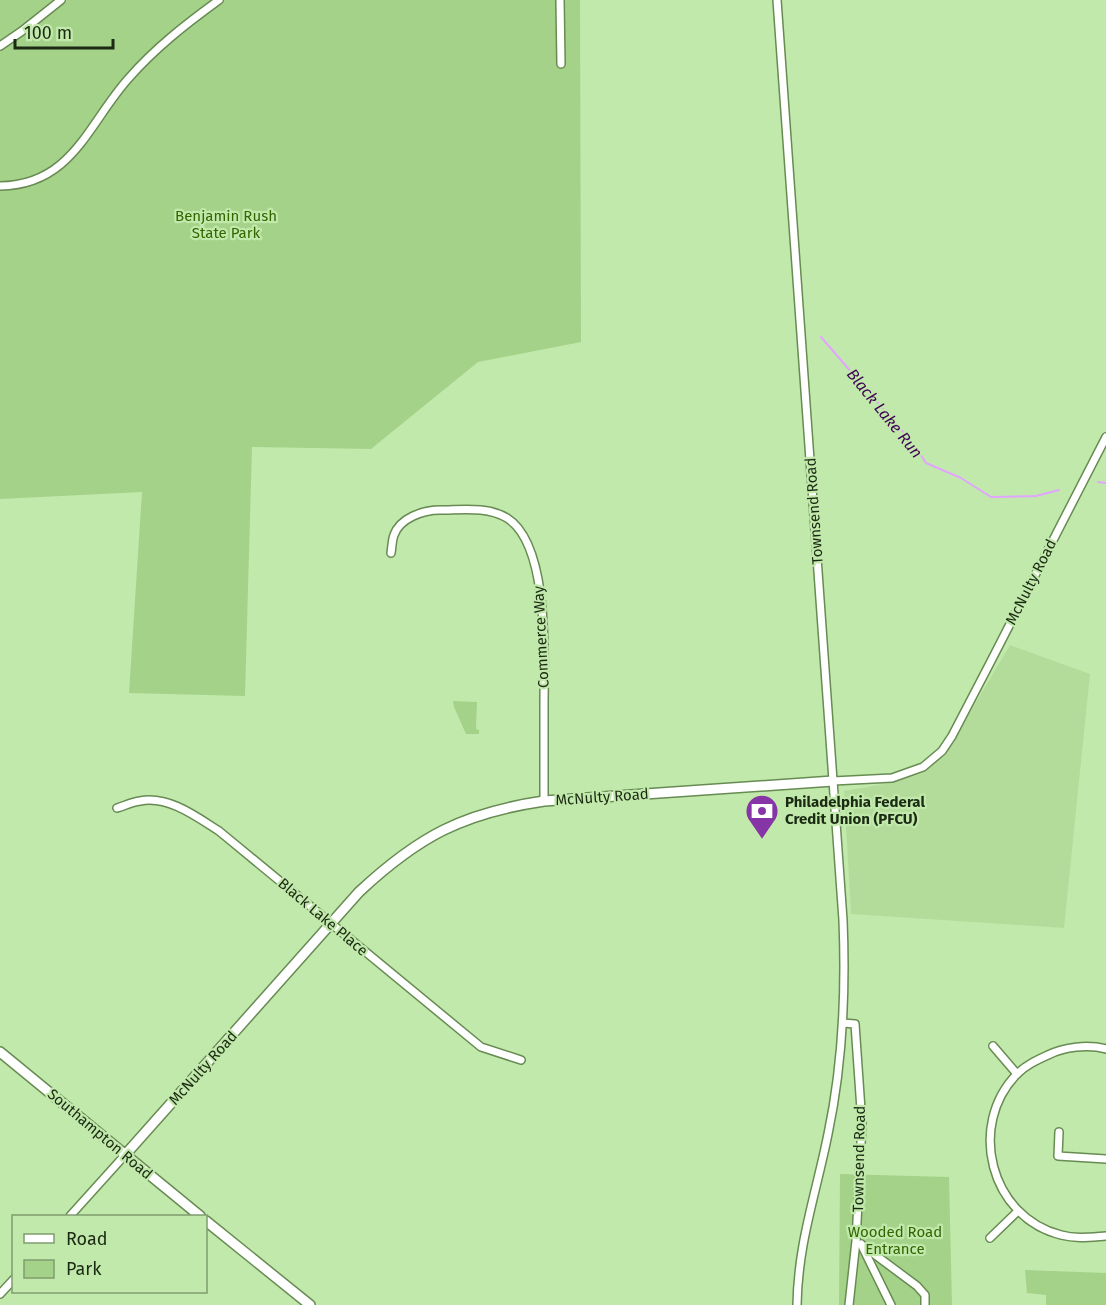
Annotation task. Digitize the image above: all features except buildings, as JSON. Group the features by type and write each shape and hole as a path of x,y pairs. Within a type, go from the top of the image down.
{"street":[{"path":"0,46 61,0"},
{"path":"0,186 19,186 44,176 69,158 134,72 177,32 219,0"},
{"path":"560,0 561,64"},
{"name":"Townsend Road","path":"777,0 844,932 845,979 840,1072 828,1135 804,1229 799,1260 797,1305"},
{"name":"McNulty Road","path":"71,1215 359,891 387,866 436,832 506,806 544,801 892,778 923,767 942,751 952,736 1106,437"},
{"name":"Commerce Way","path":"391,553 394,534 400,525 415,515 435,510 492,510 508,519 519,529 530,548 539,582 544,630 544,801"},
{"name":"Black Lake Place","path":"117,808 141,800 166,803 192,814 219,831 481,1047 521,1060"},
{"name":"Townsend Road","path":"843,1023 855,1024 861,1114 859,1243 849,1305"},
{"path":"993,1046 1017,1074"},
{"path":"1106,1049 1079,1047 1057,1051 1029,1063 1017,1074 996,1108 990,1132 995,1174 1005,1195 1018,1211 1039,1226 1060,1235 1083,1238 1106,1236"},
{"name":"Southampton Road","path":"0,1052 199,1215"},
{"path":"1059,1132 1058,1156 1106,1159"},
{"path":"990,1238 1018,1211"},
{"path":"207,1222 310,1305"},
{"path":"859,1243 891,1305"},
{"path":"859,1243 917,1286 925,1295 925,1305"},
{"path":"0,1294 12,1281"}],"shaded area":[{"path":"1010,645 1090,674 1064,928 851,914 844,791 895,782 923,773 935,763 954,739"}],"green space":[{"name":"Benjamin Rush State Park","path":"0,0 580,0 581,342 478,362 371,449 252,447 245,696 129,693 142,492 0,499"},
{"path":"453,701 477,702 476,729 479,730 479,734 466,734"},
{"name":"Wooded Road Entrance","path":"840,1174 949,1177 952,1305 839,1305"},
{"path":"1025,1270 1106,1273 1106,1305 1046,1305 1046,1295 1027,1293"}],"waterway":[{"name":"Black Lake Run","path":"821,337 915,446 926,463 961,478 991,497 1036,496 1059,490"},
{"name":"Black Lake Run","path":"1098,482 1106,483"}],"place":[{"name":"Philadelphia Federal Credit Union (PFCU)","path":"762,840"}]}
